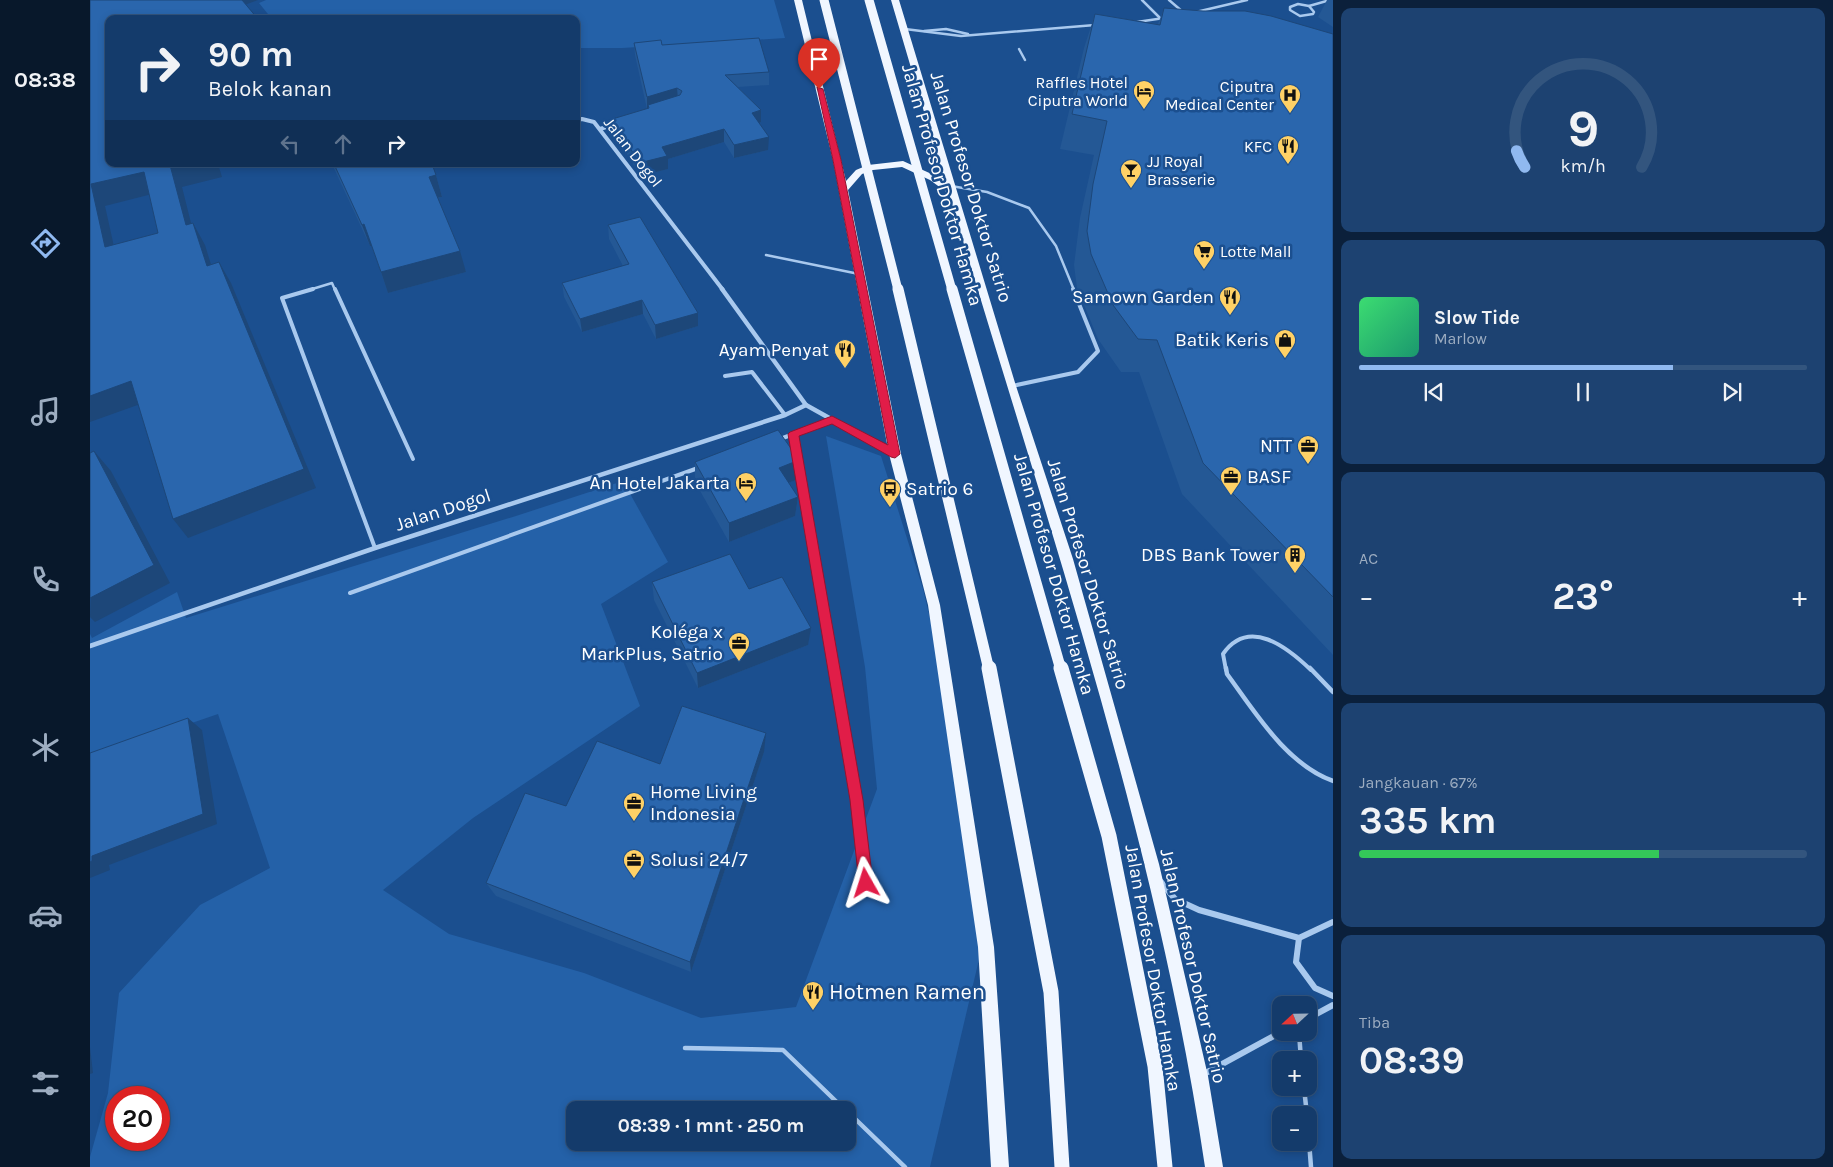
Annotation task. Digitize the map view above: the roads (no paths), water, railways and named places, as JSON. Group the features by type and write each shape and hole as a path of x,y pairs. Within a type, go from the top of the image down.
{"main road":[{"path":"798,0 843,190 895,454 934,605 983,928 1000,1167"},
{"path":"824,0 879,211 995,695 1051,992 1062,1167"},
{"name":"Jalan Profesor Doktor Hamka","path":"869,0 1109,836 1155,1066 1165,1167"},
{"name":"Jalan Profesor Doktor Satrio","path":"895,0 1011,386 1067,559 1152,864 1200,1076 1214,1167"},
{"path":"843,190 858,172 871,167 903,164 933,178 952,190"}],"street":[{"name":"Jalan Dogol","path":"580,119 594,122 600,129 741,314 806,405 895,454"},
{"path":"600,129 618,123"},
{"name":"Jalan Dogol","path":"90,646 375,548 785,415 806,405"},
{"path":"1152,864 1162,884 1175,899 1220,917 1299,938 1333,922"},
{"path":"1299,938 1296,962 1315,988 1333,996"},
{"path":"1318,1013 1333,1005"},
{"path":"1200,1076 1272,1037"}],"lane":[{"path":"1142,0 1160,18"},
{"path":"1170,0 1185,14 1176,15"},
{"path":"1193,12 1247,0"},
{"path":"1308,6 1314,12 1308,16 1294,13 1290,7 1298,4 1308,6 1330,0"},
{"path":"1137,22 1168,17"},
{"path":"905,29 944,35 1098,25"},
{"path":"924,32 950,30 968,34"},
{"path":"1011,31 1014,38"},
{"path":"1019,49 1025,60"},
{"path":"952,190 987,192 1029,208 1056,246 1098,351 1078,372 1011,386"},
{"path":"766,255 859,274"},
{"path":"375,548 282,298 332,283 413,459"},
{"path":"725,376 752,372 785,415"},
{"path":"775,441 832,420"},
{"path":"794,434 857,800 866,883"},
{"path":"350,593 701,468"},
{"path":"1333,692 1284,646 1254,635 1234,642 1223,654 1227,674 1252,710 1287,750 1319,776 1333,781"},
{"path":"685,1048 783,1050 836,1101"},
{"path":"856,1120 905,1167"},
{"path":"1310,1151 1311,1167"}],"place":[{"name":"Raffles Hotel Ciputra World","path":"1144,110"},
{"name":"Ciputra Medical Center","path":"1290,114"},
{"name":"KFC","path":"1288,165"},
{"name":"JJ Royal Brasserie","path":"1131,189"},
{"name":"Lotte Mall","path":"1204,270"},
{"name":"Samown Garden","path":"1230,316"},
{"name":"Batik Keris","path":"1285,359"},
{"name":"Ayam Penyat","path":"845,369"},
{"name":"NTT","path":"1308,465"},
{"name":"BASF","path":"1231,496"},
{"name":"An Hotel Jakarta","path":"746,502"},
{"name":"Satrio 6","path":"890,508"},
{"name":"DBS Bank Tower","path":"1295,574"},
{"name":"Koléga x MarkPlus, Satrio","path":"739,662"},
{"name":"Home Living Indonesia","path":"634,822"},
{"name":"Solusi 24/7","path":"634,879"},
{"name":"Hotmen Ramen","path":"813,1011"}]}
